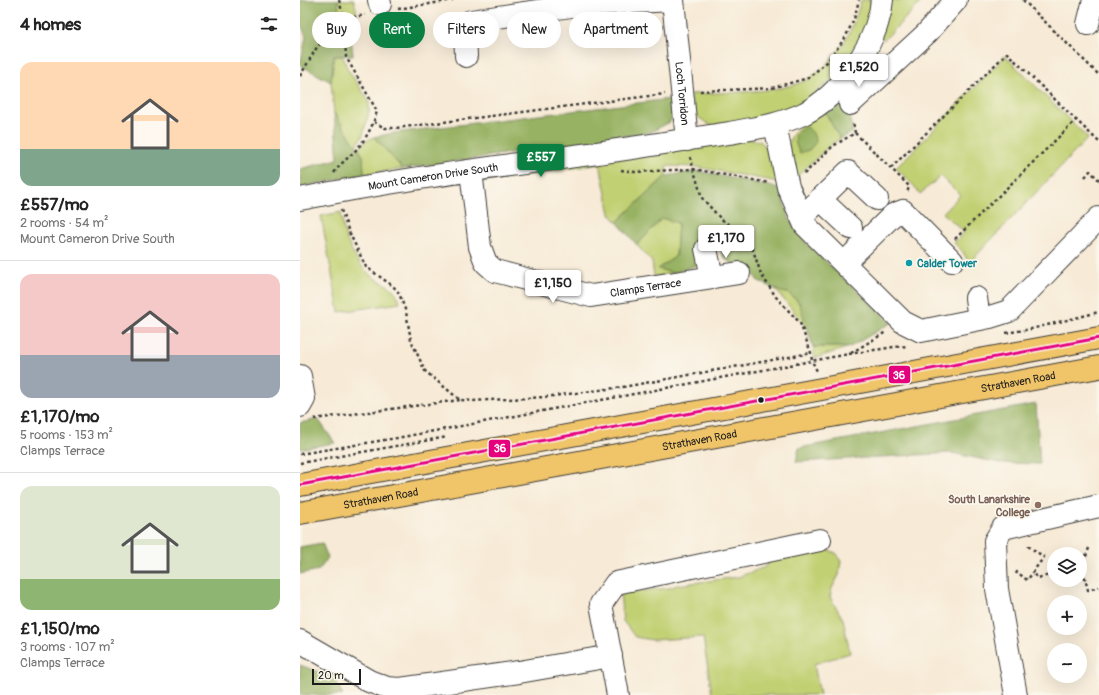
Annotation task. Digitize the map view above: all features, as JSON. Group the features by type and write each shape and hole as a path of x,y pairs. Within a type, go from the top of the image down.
{"main road":[{"path":"300,485 1093,339"},
{"name":"Strathaven Road","path":"300,513 1099,367"},
{"path":"978,389 1057,389 1099,382"}],"street":[{"name":"Loch Torridon","path":"466,56 466,31 471,21 578,3 673,0 687,140"},
{"name":"Mount Cameron Drive South","path":"300,199 336,204 471,171 687,140 775,125 806,112 833,93 859,61 869,43 879,16 882,0"},
{"path":"850,104 927,33 956,0"},
{"path":"1088,24 1094,0"},
{"path":"775,125 788,187 805,225 903,322 921,331 977,309 990,317 1009,310 1099,218"},
{"name":"Clamps Terrace","path":"471,171 480,247 486,264 495,271 591,296 739,273"},
{"path":"802,217 848,172 877,200"},
{"path":"820,199 851,228"},
{"path":"844,263 893,215 903,211 948,256"},
{"path":"706,249 712,277"},
{"path":"300,376 304,399 304,413"},
{"path":"1016,695 997,589 996,541 1003,528 1099,506"},
{"path":"618,695 601,604 616,583 820,540"},
{"path":"300,641 369,681 387,688 400,689 519,672 611,656"}],"path":[{"path":"339,0 342,12"},
{"path":"361,16 374,13 380,2 395,10 453,0"},
{"path":"374,122 385,128 396,128 682,92 772,88 808,78 827,62 845,38 854,19 859,0"},
{"path":"1023,0 1099,75"},
{"path":"300,76 317,48"},
{"path":"346,48 346,57 377,111 374,122 364,139 355,151 340,165 332,177 336,204 366,267 393,286 399,294 406,312 411,340 425,371 460,400"},
{"path":"891,168 1006,53 1099,142"},
{"path":"850,104 855,133 910,186 898,213"},
{"path":"948,256 1076,120"},
{"path":"614,169 635,172 693,169 788,187 798,181 833,146 855,133"},
{"path":"1085,177 1090,171 1099,180"},
{"path":"336,204 349,208"},
{"path":"1003,334 1031,329 1099,312"},
{"path":"849,354 903,322"},
{"path":"300,454 849,354 909,346"},
{"path":"304,413 460,400 472,401 545,397 623,387 810,353"},
{"path":"1015,579 1016,572 1028,580 1044,557 1028,546"},
{"path":"1032,573 1038,578 1047,576"},
{"path":"1083,589 1087,588 1088,590 1099,587"}],"green space":[{"path":"300,0 338,0 339,12 312,12 312,48 352,48 353,55 334,56 331,82 300,65 306,37 300,21"},
{"path":"338,0 354,0 357,12 339,12"},
{"path":"861,0 875,0 865,36 835,77 796,108 773,117 711,126 695,115 690,94 764,90 793,85 808,79 824,67 839,50 850,31"},
{"path":"890,0 923,0 884,40 881,37"},
{"path":"876,49 885,59 847,99 843,95"},
{"path":"334,56 343,56 347,68 369,101 369,112 363,135 356,146 334,113 331,82"},
{"path":"1005,56 1088,138 969,263 963,252 954,243 964,232 943,213 960,195 941,176 920,194 896,168"},
{"path":"843,95 847,99 853,132 840,139 824,110"},
{"path":"670,99 674,112 670,122 651,132 403,169 374,137 393,133"},
{"path":"824,110 840,139 833,143 793,180 788,148 790,139 802,124"},
{"path":"334,113 363,156 364,174 300,187 300,169 338,159"},
{"path":"807,127 813,133 816,142 809,150 800,153 795,141 796,137 799,131"},
{"path":"374,137 403,169 364,174 363,156 359,149 364,142"},
{"path":"746,139 760,141 772,153 778,182 697,167 666,166 666,176 617,222 610,214 600,164 484,182 493,174"},
{"path":"698,171 779,188 789,218 805,242 891,323 850,347 813,347 799,302 788,293 781,292 757,280 750,267 732,263 725,259 718,242 701,244 697,265 674,273 658,269 676,256 678,223 662,218 637,245 617,222 666,176"},
{"path":"341,212 346,237 357,260 372,276 391,287 398,296 400,303 339,312 321,216"},
{"path":"662,218 678,223 676,256 659,269 674,273 654,277 652,262 637,245"},
{"path":"775,289 794,297 800,306 809,332 800,319"},
{"path":"813,347 850,347 815,358"},
{"path":"1036,404 1040,464 1000,463 951,453 796,462 799,448"},
{"path":"318,419 335,443 300,449 300,423"},
{"path":"322,543 328,558 319,570 300,574 300,547"},
{"path":"825,549 836,553 841,560 839,575 832,588 830,597 843,619 850,653 814,664 820,695 712,695 703,637 652,640 635,637 623,621 620,593 669,588 677,585 738,577 765,567 772,559"},
{"path":"300,665 334,678 343,695 300,695"}],"transit line":[{"name":"36","path":"300,485 1099,338"}],"place":[{"name":"Calder Tower","path":"909,263"},
{"name":"South Lanarkshire College","path":"1038,505"}]}
